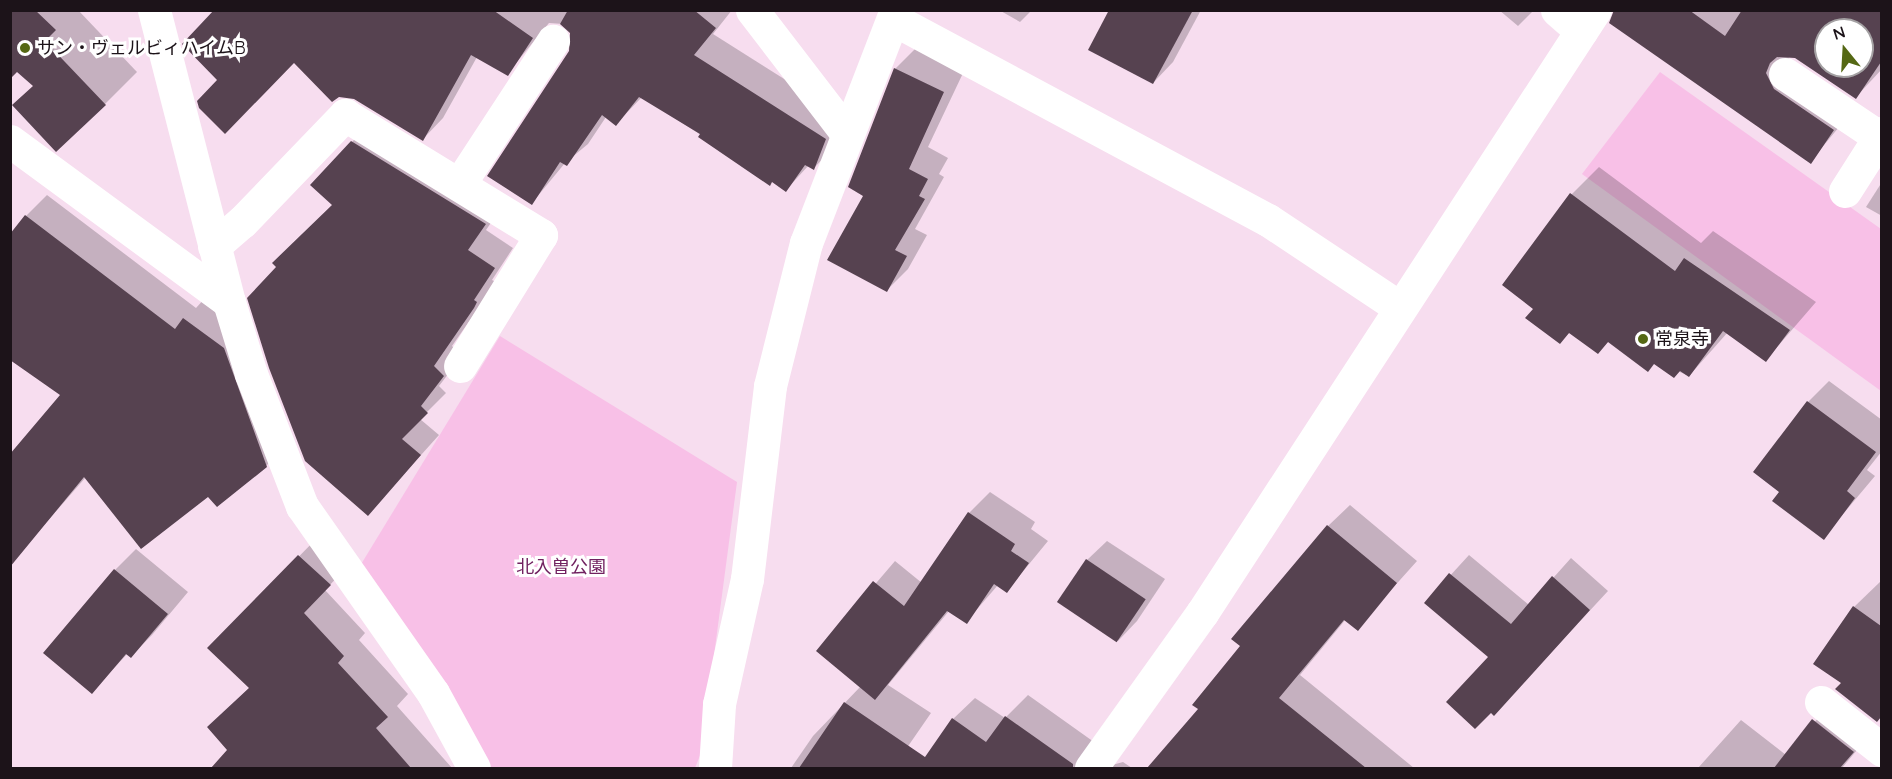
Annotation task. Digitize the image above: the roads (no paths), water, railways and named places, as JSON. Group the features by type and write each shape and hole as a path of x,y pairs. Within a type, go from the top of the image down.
{"street":[{"path":"752,10 847,134"},
{"path":"162,15 214,246 229,302 251,374 302,506 433,693 474,768"},
{"path":"715,768 719,704 747,579 770,386 807,243 847,134 895,15 1268,220 1399,307"},
{"path":"1091,768 1202,613 1399,307 1578,17"},
{"path":"460,183 553,40"},
{"path":"1785,74 1880,135 1845,191"},
{"path":"214,246 242,222 345,115 460,183 541,235 460,366"},
{"path":"10,141 229,302"},
{"path":"1821,702 1881,750"}],"place":[{"name":"サン・ヴェルビィハイムB","path":"25,48"},
{"name":"常泉寺","path":"1643,339"}],"park label":[{"name":"北入曽公園","path":"561,567"}]}
